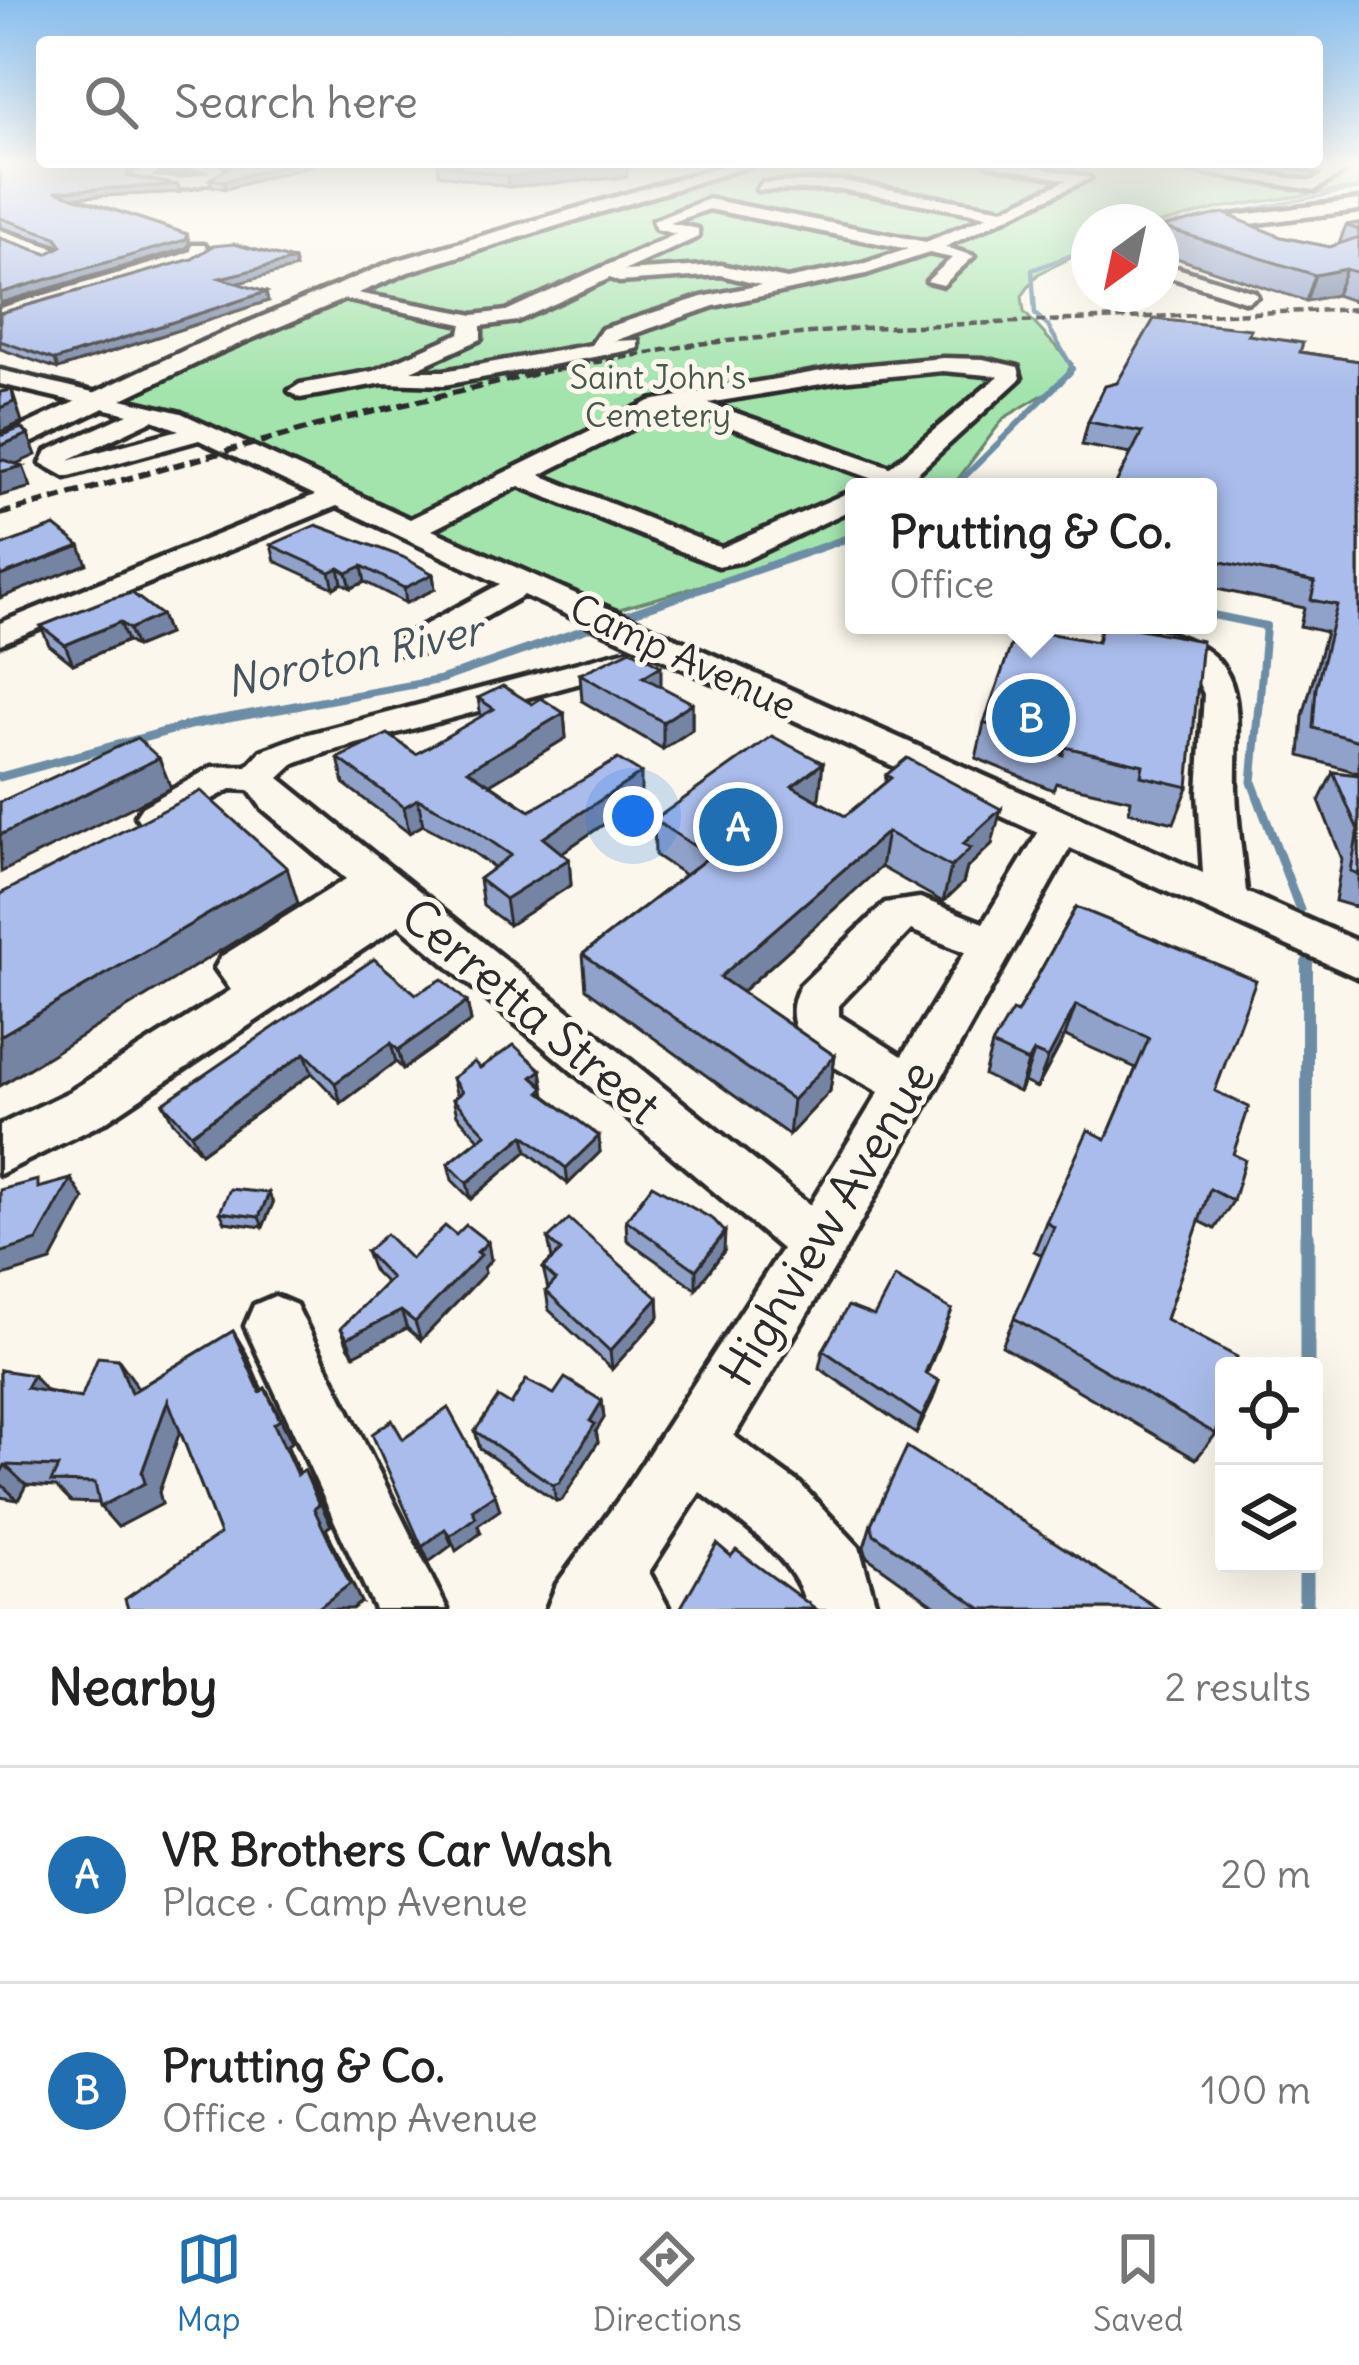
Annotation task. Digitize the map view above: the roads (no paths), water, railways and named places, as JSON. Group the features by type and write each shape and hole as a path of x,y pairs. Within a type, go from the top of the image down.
{"main road":[{"path":"0,449 211,347 338,292 497,239"}],"street":[{"path":"12,239 52,253"},
{"path":"338,292 508,334 524,325 510,317 679,239"},
{"path":"883,239 965,256 936,281"},
{"path":"598,348 609,333 710,301 866,269 948,239"},
{"path":"0,314 202,253 198,249"},
{"path":"596,277 722,270 788,285"},
{"path":"1179,274 1247,296"},
{"path":"380,377 474,328"},
{"path":"300,391 380,377 443,378 632,344"},
{"path":"412,529 658,406 776,383 880,371 980,364 1010,372 1010,378 924,455 888,478"},
{"name":"Camp Avenue","path":"0,377 152,412 203,431 664,649 1359,961"},
{"path":"680,401 872,478"},
{"path":"152,412 56,456 54,463 66,469 203,431"},
{"path":"521,477 718,556 733,554 845,502"},
{"path":"0,634 342,494"},
{"path":"411,646 524,583"},
{"path":"1158,640 1207,665 1221,694 1217,793 1226,904"},
{"path":"116,837 225,776 261,773 273,759 314,744 664,649"},
{"name":"Cerretta Street","path":"261,773 276,799 776,1214 819,1242"},
{"name":"Highview Avenue","path":"608,1598 692,1444 819,1242 1060,830"},
{"path":"0,1151 87,1107 263,993 388,892"},
{"path":"912,1086 836,1043 815,1023 815,999 900,914 920,914 993,945"},
{"path":"275,1326 412,1609"},
{"path":"692,1444 776,1508 835,1571 842,1609"}],"waterway":[{"name":"Noroton River","path":"1064,258 1071,255"},
{"name":"Noroton River","path":"1064,258 1071,255"},
{"name":"Noroton River","path":"1064,258 1032,270 1035,314 1048,326 1073,369 1070,372"},
{"name":"Noroton River","path":"963,478 1070,372"},
{"name":"Noroton River","path":"1067,375 1070,372"},
{"name":"Noroton River","path":"285,708 439,680 845,539"},
{"path":"1217,616 1266,626 1259,708"},
{"name":"Noroton River","path":"0,777 190,725 301,705"},
{"path":"1259,705 1252,782 1300,910"},
{"path":"1307,963 1307,1357"},
{"path":"1306,1573 1306,1609"}],"railway":[{"path":"537,373 697,344 862,328 1359,309"},
{"path":"537,373 542,372"},
{"path":"0,514 346,418 537,373"},
{"path":"527,375 537,373"}],"place":[{"name":"Prutting & Co.","path":"1031,718"},
{"name":"VR Brothers Car Wash","path":"738,827"}],"park label":[{"name":"Saint John's Cemetery","path":"658,396"}]}
